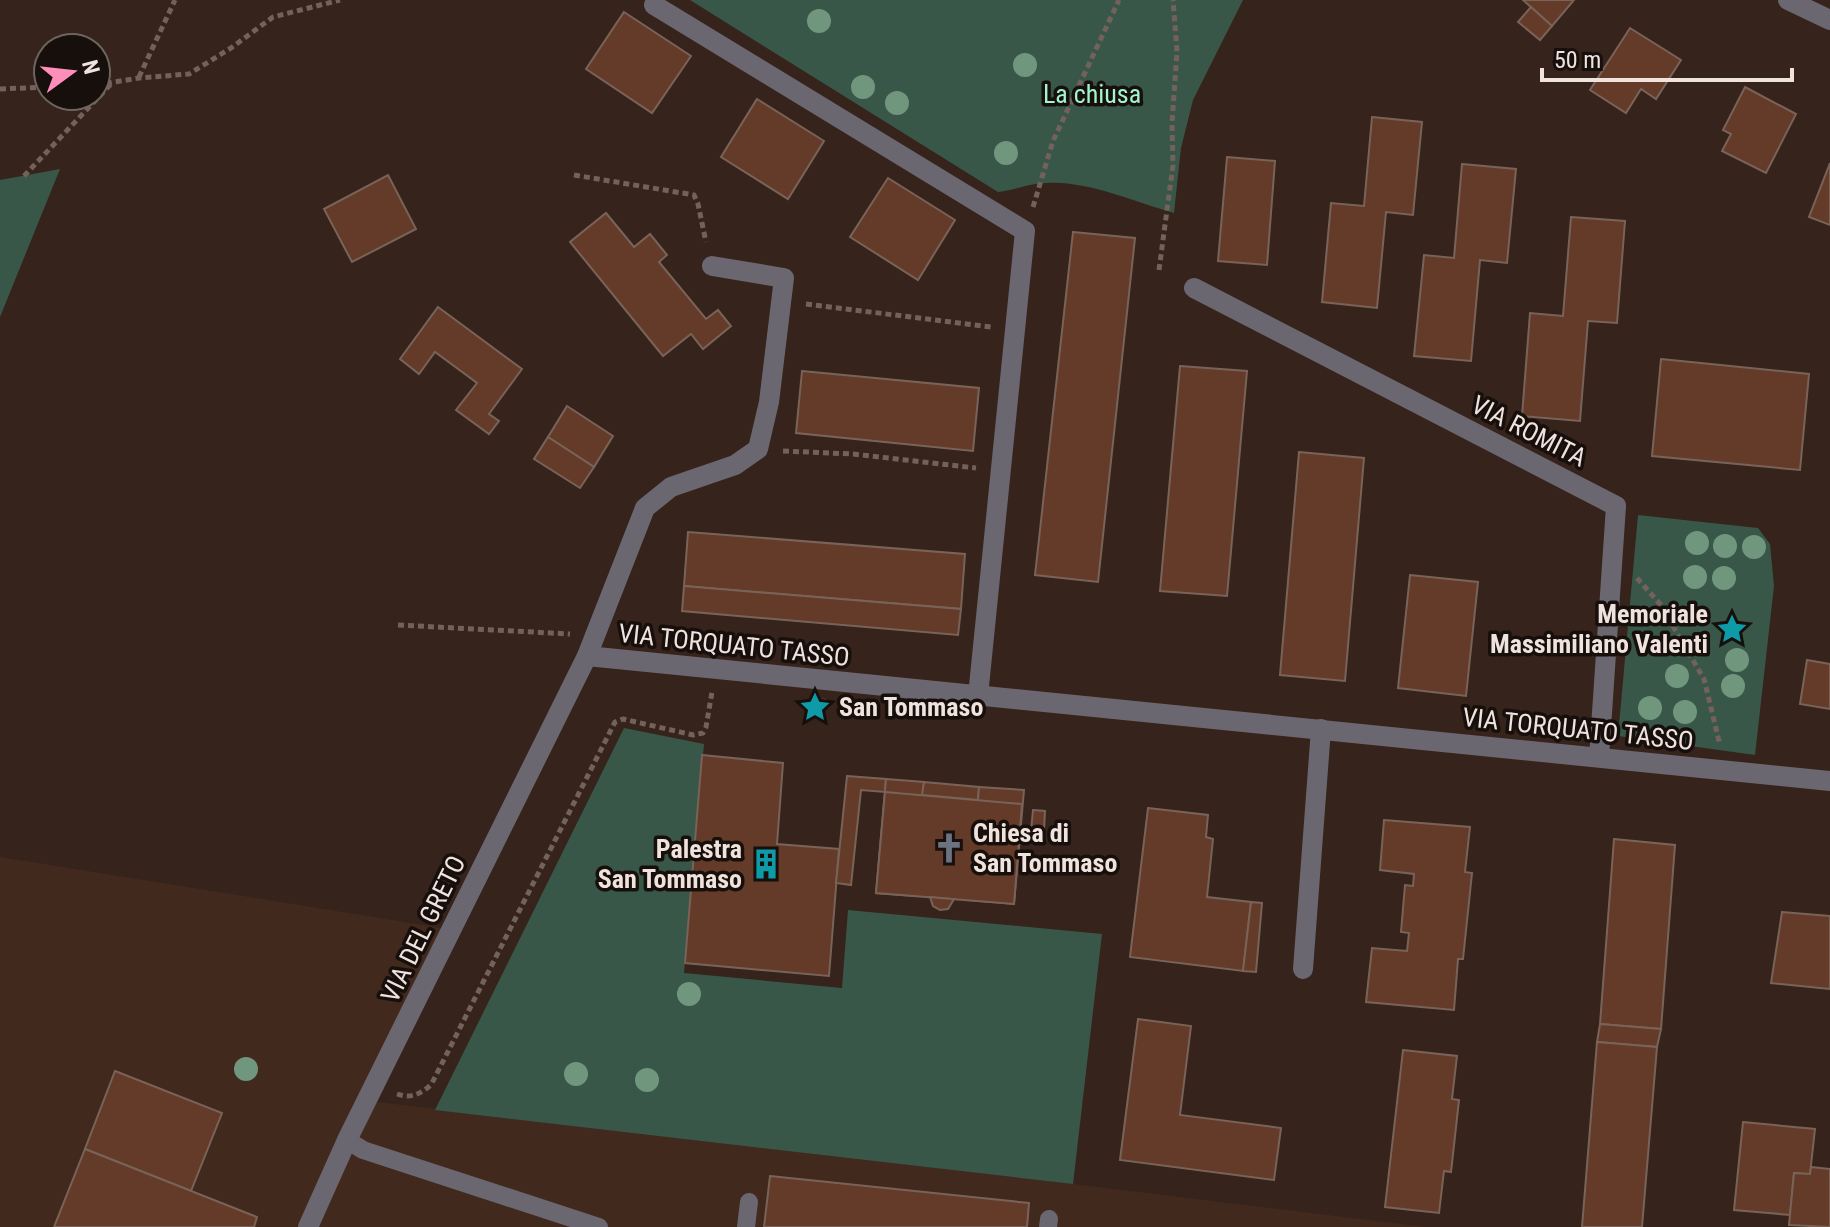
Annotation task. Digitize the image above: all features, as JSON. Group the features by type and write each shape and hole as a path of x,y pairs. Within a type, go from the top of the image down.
{"street":[{"path":"1788,0 1830,20"},
{"path":"654,5 1025,231 978,696"},
{"path":"712,266 784,278 781,301"},
{"name":"VIA ROMITA","path":"1194,288 1616,506 1599,757"},
{"name":"VIA TORQUATO TASSO","path":"781,301 769,402 758,449 735,465 671,487 645,508 587,656 1830,781"},
{"name":"VIA DEL GRETO","path":"308,1227 347,1140 587,656"},
{"path":"1303,969 1321,729"}],"lane":[{"path":"347,1140 363,1150 599,1227"},
{"path":"746,1227 749,1202"}],"path":[{"path":"139,78 175,0"},
{"path":"112,84 189,74 273,17 340,0"},
{"path":"1025,231 1053,141 1119,0"},
{"path":"1159,270 1173,165 1172,123 1177,51 1173,0"},
{"path":"0,89 32,88"},
{"path":"24,176 85,112"},
{"path":"574,175 694,195 712,266"},
{"path":"781,301 1015,331"},
{"path":"789,451 853,454 1001,470"},
{"path":"1613,549 1660,604 1704,679 1725,770"},
{"path":"398,625 595,635"},
{"path":"374,1085 403,1096 419,1095 431,1085 615,722 623,719 693,735 703,733 712,687"}],"shaded area":[{"path":"0,857 442,928 359,1100 1426,1227 0,1227"}],"green space":[{"name":"La chiusa","path":"690,0 1243,0 1193,100 1181,148 1174,213 1095,189 1063,183 1035,184 998,192"},
{"path":"60,169 0,317 0,180"},
{"path":"1638,515 1758,528 1770,544 1774,586 1755,755 1618,736"},
{"path":"624,728 704,744 684,973 842,988 848,910 1102,934 1073,1184 435,1110"}],"building":[{"path":"1523,0 1574,0 1552,26"},
{"path":"1531,7 1552,26 1540,40 1518,22"},
{"path":"624,12 691,56 652,113 586,69"},
{"path":"1630,28 1681,60 1656,99 1641,89 1626,113 1590,90"},
{"path":"1745,87 1796,114 1766,173 1722,151 1731,134 1723,130"},
{"path":"757,99 824,141 788,199 721,157"},
{"path":"1372,117 1422,122 1413,215 1386,212 1377,308 1322,302 1331,203 1364,206"},
{"path":"1227,157 1275,161 1267,265 1218,261"},
{"path":"1830,163 1830,225 1809,217"},
{"path":"1462,164 1516,169 1507,263 1480,260 1471,361 1414,356 1424,255 1454,258"},
{"path":"388,175 416,229 352,262 324,209"},
{"path":"888,178 955,220 918,280 850,237"},
{"path":"606,213 634,247 650,234 667,255 659,262 706,319 718,310 731,326 703,349 691,334 663,356 570,242"},
{"path":"1571,217 1625,221 1617,323 1588,321 1580,421 1522,416 1530,313 1563,316"},
{"path":"1073,232 1135,238 1098,582 1035,575"},
{"path":"438,307 522,369 489,414 499,421 489,434 456,410 477,383 435,352 419,374 400,359"},
{"path":"1661,359 1809,374 1800,470 1652,456"},
{"path":"1180,366 1247,371 1227,596 1160,591"},
{"path":"802,371 979,388 973,451 796,433"},
{"path":"567,406 613,436 594,467 548,437"},
{"path":"548,437 594,467 580,488 534,459"},
{"path":"1299,452 1364,458 1345,681 1280,675"},
{"path":"688,532 965,554 961,609 684,586"},
{"path":"1410,575 1478,582 1466,696 1398,688"},
{"path":"684,586 961,609 958,635 682,611"},
{"path":"1807,660 1830,664 1830,709 1800,704"},
{"path":"810,699 825,700 823,715 809,714"},
{"name":"Palestra San Tommaso","path":"702,755 783,763 777,844 839,849 829,976 685,963"},
{"path":"847,776 886,779 885,792 861,790 851,885 836,883"},
{"path":"886,779 924,782 915,896 876,893"},
{"path":"924,782 979,787 978,800 922,795"},
{"path":"979,787 1024,790 1014,904 970,900"},
{"name":"Chiesa di San Tommaso","path":"885,792 1022,804 1014,904 876,893"},
{"path":"1148,808 1208,815 1206,837 1213,839 1207,897 1251,902 1243,971 1130,957"},
{"path":"1033,810 1045,811 1044,831 1031,831"},
{"path":"1384,820 1470,827 1465,872 1472,873 1463,959 1458,959 1454,1010 1366,1002 1372,948 1407,951 1409,933 1401,932 1405,885 1413,886 1414,874 1380,870"},
{"path":"1614,839 1675,845 1661,1029 1600,1024"},
{"path":"930,897 954,899 948,909 940,910 933,906"},
{"path":"1251,902 1262,903 1256,972 1243,971"},
{"path":"1782,912 1830,916 1830,989 1771,983"},
{"path":"1138,1019 1191,1026 1180,1115 1281,1128 1274,1180 1120,1160"},
{"path":"1600,1024 1661,1029 1657,1047 1597,1042"},
{"path":"1597,1042 1657,1047 1642,1227 1582,1227"},
{"path":"1403,1050 1457,1056 1452,1099 1459,1100 1451,1172 1444,1171 1439,1213 1385,1207"},
{"path":"115,1071 222,1113 191,1191 85,1149"},
{"path":"1743,1122 1815,1129 1810,1174 1794,1173 1790,1215 1734,1210"},
{"path":"85,1149 257,1217 254,1227 54,1227"},
{"path":"1811,1167 1830,1169 1830,1227 1789,1225 1794,1173 1810,1174"},
{"path":"770,1176 1029,1203 1027,1227 764,1227"}],"place":[{"name":"Memoriale Massimiliano Valenti","path":"1732,629"},
{"name":"San Tommaso","path":"815,707"},
{"name":"Chiesa di San Tommaso","path":"949,848"},
{"name":"Palestra San Tommaso","path":"766,864"}]}
